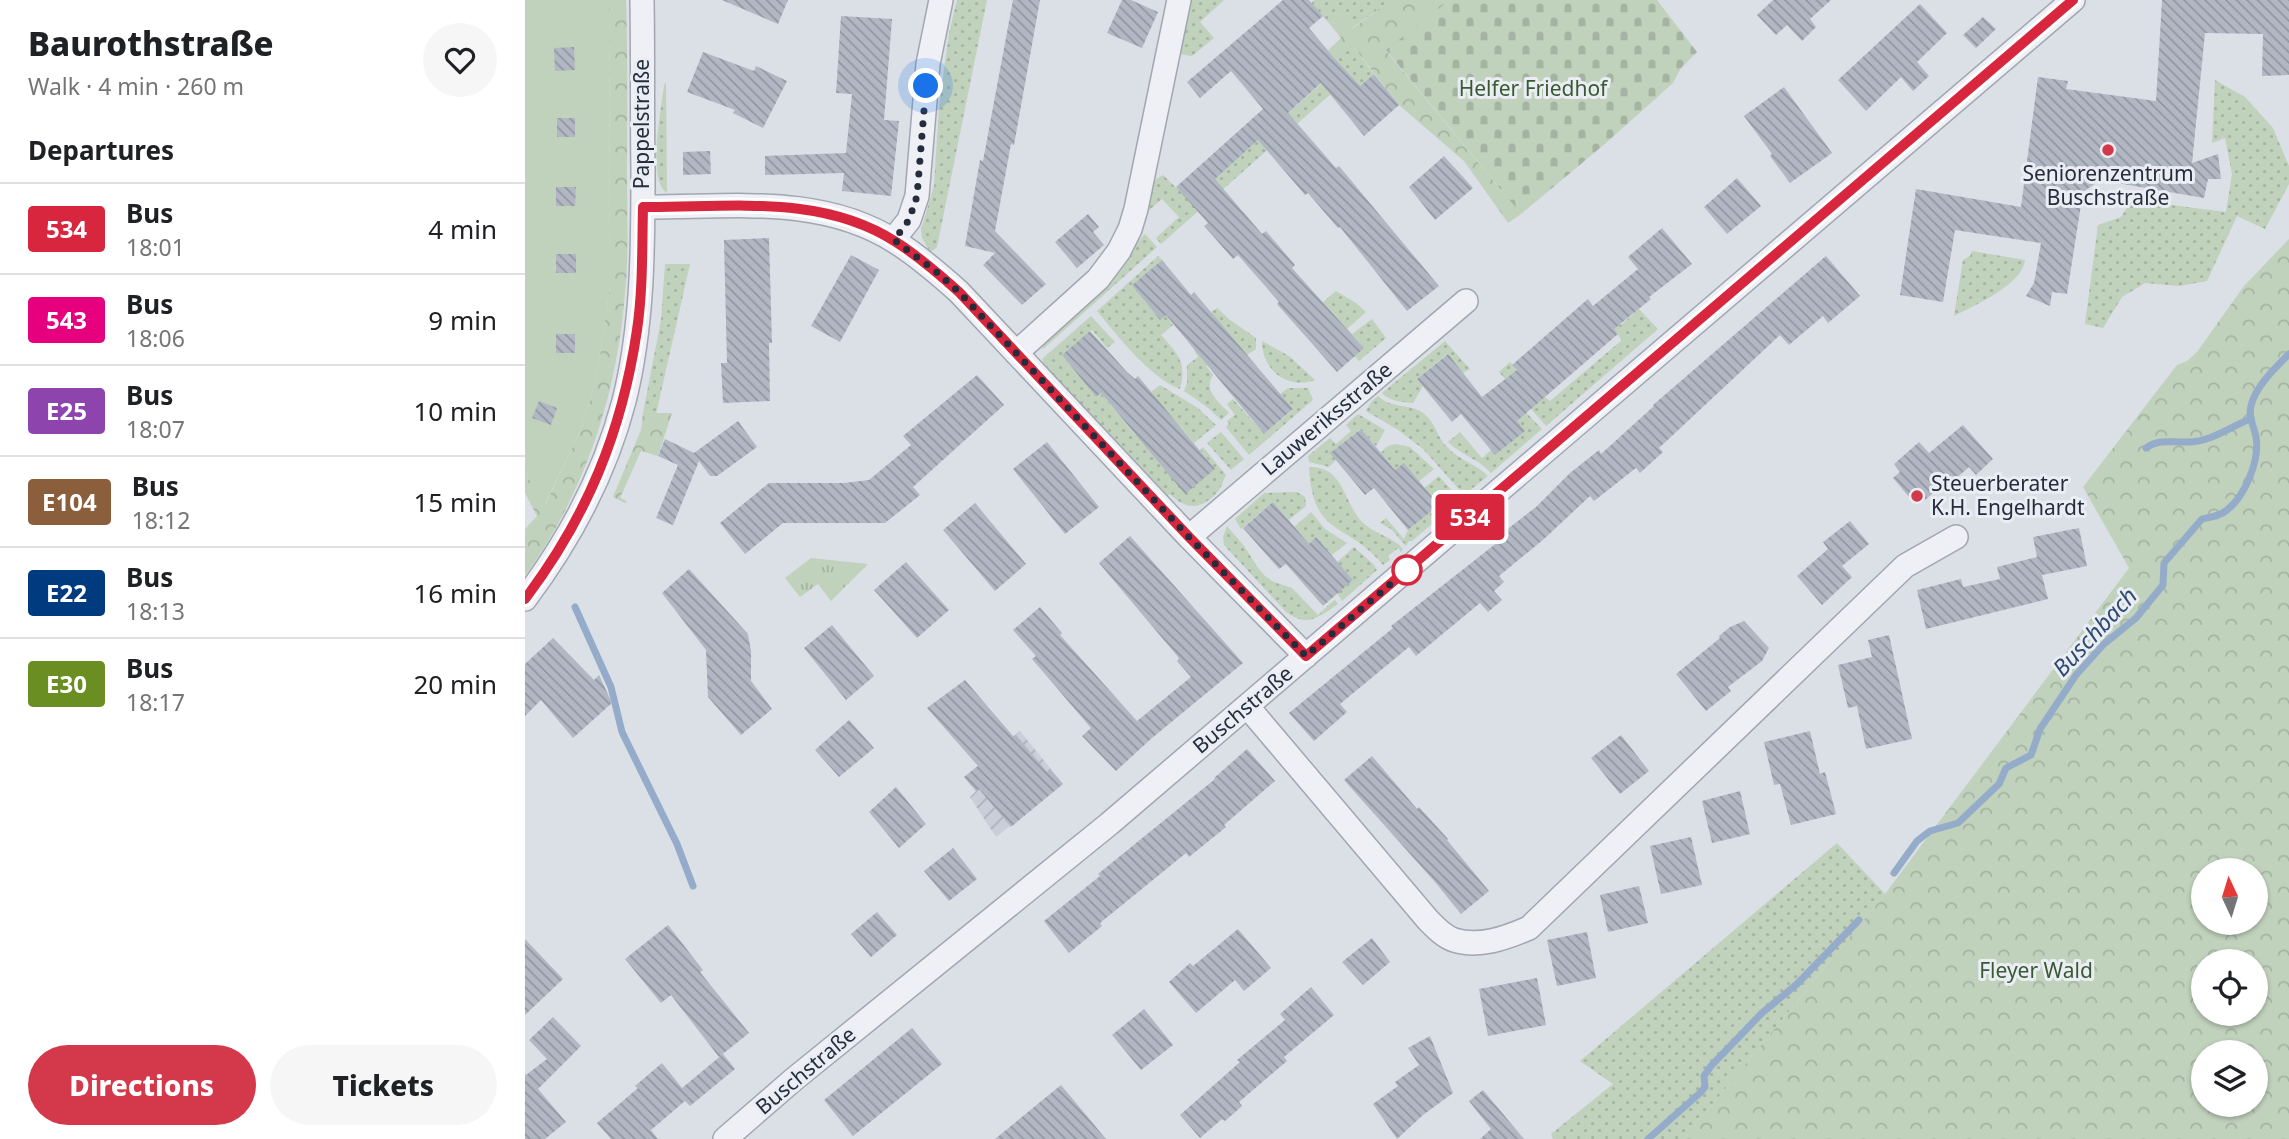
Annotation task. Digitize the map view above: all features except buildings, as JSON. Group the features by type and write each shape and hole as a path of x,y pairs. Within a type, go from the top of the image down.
{"street":[{"name":"Pappelstraße","path":"525,599 561,549 588,498 609,450 624,401 640,302 643,207 642,0"},
{"path":"894,240 909,220 917,196 928,64 941,0"},
{"path":"1016,353 1104,272 1130,229 1179,0"},
{"name":"Buschstraße","path":"725,1139 793,1080 1109,824 2073,0"},
{"path":"643,207 789,207 836,217 894,240 959,292 1189,537 1306,656"},
{"name":"Lauweriksstraße","path":"1189,537 1466,301"},
{"path":"1247,706 1428,920 1452,940 1472,943 1492,941 1529,928 1905,566 1956,537"}],"shaded area":[{"path":"1020,731 1063,784 996,837 970,797 976,791 964,777"}],"green space":[{"path":"525,0 609,0 610,286 591,398 579,434 544,506 525,472"},
{"path":"609,0 626,0 627,249 621,331 606,405 595,442 565,511 525,576 525,529 537,516 525,493 525,472 545,505 579,434 591,398 610,286"},
{"path":"957,0 987,0 937,247 932,251 922,238 921,230 934,186 939,106 949,33"},
{"path":"1190,0 1224,0 1200,22 1214,38 1192,56 1179,54"},
{"path":"1314,0 1391,0 1351,29 1342,13 1329,23 1311,3"},
{"path":"1391,0 1450,0 1386,51 1521,214 1508,223 1464,161 1399,105 1353,46 1336,60 1328,50 1341,38 1329,23 1342,13 1352,29"},
{"name":"Helfer Friedhof","path":"1450,0 1657,0 1697,52 1681,68 1673,83 1521,214 1386,50"},
{"path":"1352,45 1374,74 1358,88 1349,78 1161,244 1156,238 1179,217 1162,199 1146,213 1153,181 1163,175 1190,201 1341,66 1336,60"},
{"path":"2215,80 2245,97 2273,128 2289,166 2289,184 2265,229 2237,216 2207,281 2179,286 2145,283 2122,297 2103,328 2085,324 2098,225 2121,217 2132,200 2226,212 2232,174 2225,138 2212,143"},
{"path":"666,82 667,193 657,173 656,159"},
{"path":"1145,234 1157,247 1042,350 1045,341 1110,282"},
{"name":"Fleyer Wald","path":"2289,239 2289,1139 1684,1139 1885,894 2129,568 2083,487 2177,365 2197,352 2244,286"},
{"path":"1972,251 2025,260 2016,278 2007,286 1954,316 1963,260 1970,256"},
{"path":"1158,256 1162,260 1132,285 1160,319 1166,315 1173,325 1161,335 1180,359 1180,389 1157,376 1146,366 1097,311"},
{"path":"665,264 690,264 656,414 643,413 661,320"},
{"path":"1336,291 1366,312 1347,329 1323,302"},
{"path":"1217,308 1256,338 1256,349 1247,355 1235,342 1206,366 1213,375 1210,381 1211,391 1229,413 1221,420 1184,391 1187,365 1198,357 1194,350 1222,327 1211,312"},
{"path":"1639,309 1658,329 1546,426 1499,372 1510,362 1542,399 1545,397 1550,401 1622,340 1611,326 1616,320 1621,325"},
{"path":"1091,316 1115,342 1107,348 1092,330 1062,355 1096,397 1101,393 1135,435 1165,411 1151,392 1160,385 1198,408 1216,425 1194,443 1179,425 1185,493 1215,469 1200,450 1203,447 1226,475 1219,490 1207,501 1189,506 1170,494 1165,498 1045,369 1042,359"},
{"path":"1372,319 1386,338 1359,361 1354,356 1364,348 1352,334"},
{"path":"1262,341 1289,356 1315,380 1295,382 1278,375 1266,361"},
{"path":"1445,341 1470,369 1463,373 1447,354 1417,379 1423,386 1413,403 1393,400 1382,393"},
{"path":"1288,388 1308,388 1313,400 1249,455 1226,427 1229,424 1227,421 1235,415 1227,404 1233,399 1264,434 1293,410 1280,394"},
{"path":"1378,396 1389,403 1423,413 1448,448 1488,476 1464,495 1423,449 1366,411"},
{"path":"1520,406 1542,429 1491,473 1448,442 1460,432 1482,458 1491,450 1495,455 1510,414"},
{"path":"643,413 672,413 658,456 641,451 620,498 627,501 625,503 613,497 641,430"},
{"path":"1358,414 1385,430 1376,446 1360,429 1331,453 1336,460 1329,467 1309,462 1308,456 1330,438 1336,444 1351,431 1346,425"},
{"path":"1221,432 1244,459 1231,470 1207,443"},
{"path":"1395,444 1410,447 1434,469 1418,482 1395,470 1381,453 1386,447"},
{"path":"1309,467 1329,472 1362,522 1399,545 1403,549 1401,552 1398,548 1388,556 1390,560 1383,565 1369,551 1324,518 1312,490"},
{"path":"1439,476 1460,500 1406,546 1391,529 1380,523 1386,518 1404,539 1408,530 1438,506 1424,488"},
{"path":"1297,492 1305,497 1306,506 1289,520 1273,502 1241,529 1235,519 1264,493"},
{"path":"1311,512 1325,529 1347,543 1332,555 1316,538 1309,544 1294,527"},
{"path":"1227,526 1265,576 1292,588 1318,615 1333,601 1338,604 1319,616 1307,620 1286,612 1224,545 1223,537"},
{"path":"1354,547 1377,570 1342,601 1337,593 1337,562"},
{"path":"811,558 868,564 831,601 818,584 800,597 785,578"},
{"path":"1837,843 1885,894 1684,1139 1553,1139 1551,1134 1613,1084 1580,1061"}],"waterway":[{"name":"Buschbach","path":"1894,873 1917,841 1930,831 1958,823 1999,784 2006,768 2031,755 2040,729 2076,675 2104,644 2136,618 2163,585 2164,563 2202,519 2224,512 2234,504 2250,477 2256,456 2256,437 2250,414 2253,399 2267,378 2289,354"},
{"path":"2146,448 2161,442 2205,440 2250,419"},
{"path":"575,607 611,687 622,732 677,844 693,886"},
{"name":"Buschbach","path":"1648,1139 1700,1093 1705,1087 1704,1076 1711,1066 1859,920"}],"bus line":[{"name":"534","path":"525,599 576,523 609,450 624,401 640,302 643,207 766,205 811,211 863,226 894,240 933,269 959,292 1189,537 1306,656 2073,0"}],"place":[{"name":"Seniorenzentrum Buschstraße","path":"2108,150"},
{"name":"Steuerberater K.H. Engelhardt","path":"1917,496"}],"route":[{"path":"926,86 917,196 909,220 894,240 959,292 1189,537 1306,656 1407,570"}]}
